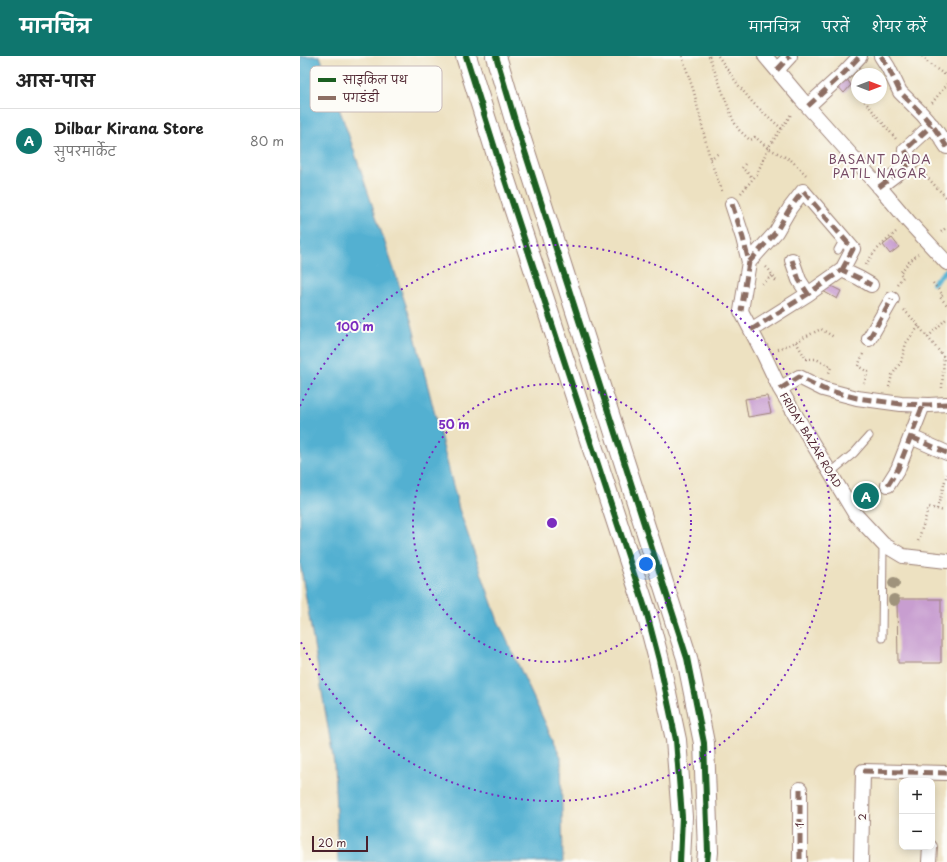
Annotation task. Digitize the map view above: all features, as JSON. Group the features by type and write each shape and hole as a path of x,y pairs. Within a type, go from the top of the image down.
{"main road":[{"path":"466,56 502,171 647,614 659,660 676,740 682,817 680,862"},
{"path":"496,56 517,127 687,658 704,744 708,852 707,862"}],"street":[{"path":"765,56 909,222 947,263"},
{"path":"777,70 790,56"},
{"path":"805,103 844,72 860,56"},
{"path":"881,56 900,92 932,125 947,147"},
{"path":"879,186 908,156 932,125"},
{"path":"749,262 776,232 790,208 803,191 841,244 853,249 842,270 808,294 751,330"},
{"path":"732,204 749,262"},
{"path":"792,260 799,280 808,294"},
{"name":"FRIDAY BAZAR ROAD","path":"749,262 741,311 780,389 855,514 883,544 903,556 947,561"},
{"path":"842,270 866,282"},
{"path":"869,339 894,293"},
{"path":"780,389 799,377 822,389 857,398 901,404 943,404"},
{"path":"888,485 898,469 923,405"},
{"path":"911,437 947,453"},
{"name":"2","path":"861,862 862,771 931,777"},
{"path":"931,777 947,773"},
{"name":"1","path":"800,788 800,862"},
{"path":"929,862 930,850"}],"lane":[{"path":"830,473 854,452 869,436"},
{"path":"882,638 883,544"}],"path":[{"path":"682,56 694,92 710,159 723,192 732,204 757,174 768,148 782,129 805,103"},
{"path":"709,56 734,122 739,130 750,140 755,137 768,148 791,160 809,178 803,187 803,191"},
{"path":"718,56 753,103 782,129"},
{"path":"922,56 929,64 947,76"},
{"path":"922,114 947,84"},
{"path":"867,104 908,156 947,198"},
{"path":"710,159 719,153"},
{"path":"745,164 742,168 753,178"},
{"path":"866,282 870,258 881,245 909,222"},
{"path":"894,293 903,277 900,273 909,262 929,244"},
{"path":"933,283 943,295 940,297 947,305"},
{"path":"911,317 944,357 943,404"},
{"path":"928,337 947,318"},
{"path":"884,402 892,375 901,362 906,343 919,326"},
{"path":"764,355 796,342 801,338 821,329 834,337"},
{"path":"857,398 868,372 858,366 869,339"},
{"path":"796,342 806,359 799,377"},
{"path":"937,509 947,474"},
{"path":"858,518 888,485"},
{"path":"914,557 929,506 944,511"}],"water":[{"path":"300,56 320,56 324,66 310,66 310,112 340,112 411,320 459,509 498,621 561,757 563,862 338,862 334,763 300,563"}],"building":[{"path":"844,75 851,85 844,93 835,83"},
{"path":"892,238 899,247 890,254 883,245"},
{"path":"829,285 841,291 837,299 821,290"},
{"path":"767,396 771,413 748,417 745,399"},
{"path":"897,599 941,599 941,663 898,663"}],"waterway":[{"path":"933,283 947,270"}],"marked path":[{"path":"777,70 790,56"},
{"path":"808,106 860,56"},
{"path":"881,56 900,92 935,129 947,147"},
{"path":"879,187 912,162 905,150 932,125"},
{"path":"749,262 776,232 790,208 803,191 853,249 842,270"},
{"path":"732,204 749,262 741,311"},
{"path":"792,260 799,280 808,294"},
{"path":"751,330 808,294 842,270 871,285"},
{"path":"869,339 892,299"},
{"path":"780,389 799,377 823,389 857,398 901,404 947,404"},
{"path":"888,485 898,469 923,405"},
{"path":"911,437 947,453"},
{"path":"863,771 947,773"},
{"path":"800,789 800,862"}],"cycle path":[{"path":"466,56 502,171 647,614 659,660 676,740 682,817 680,862"},
{"path":"496,56 517,127 687,658 704,743 708,852 707,862"}],"place":[{"name":"Dilbar Kirana Store","path":"866,496"}],"district":[{"name":"BASANT DADA PATIL NAGAR","path":"880,167"}]}
